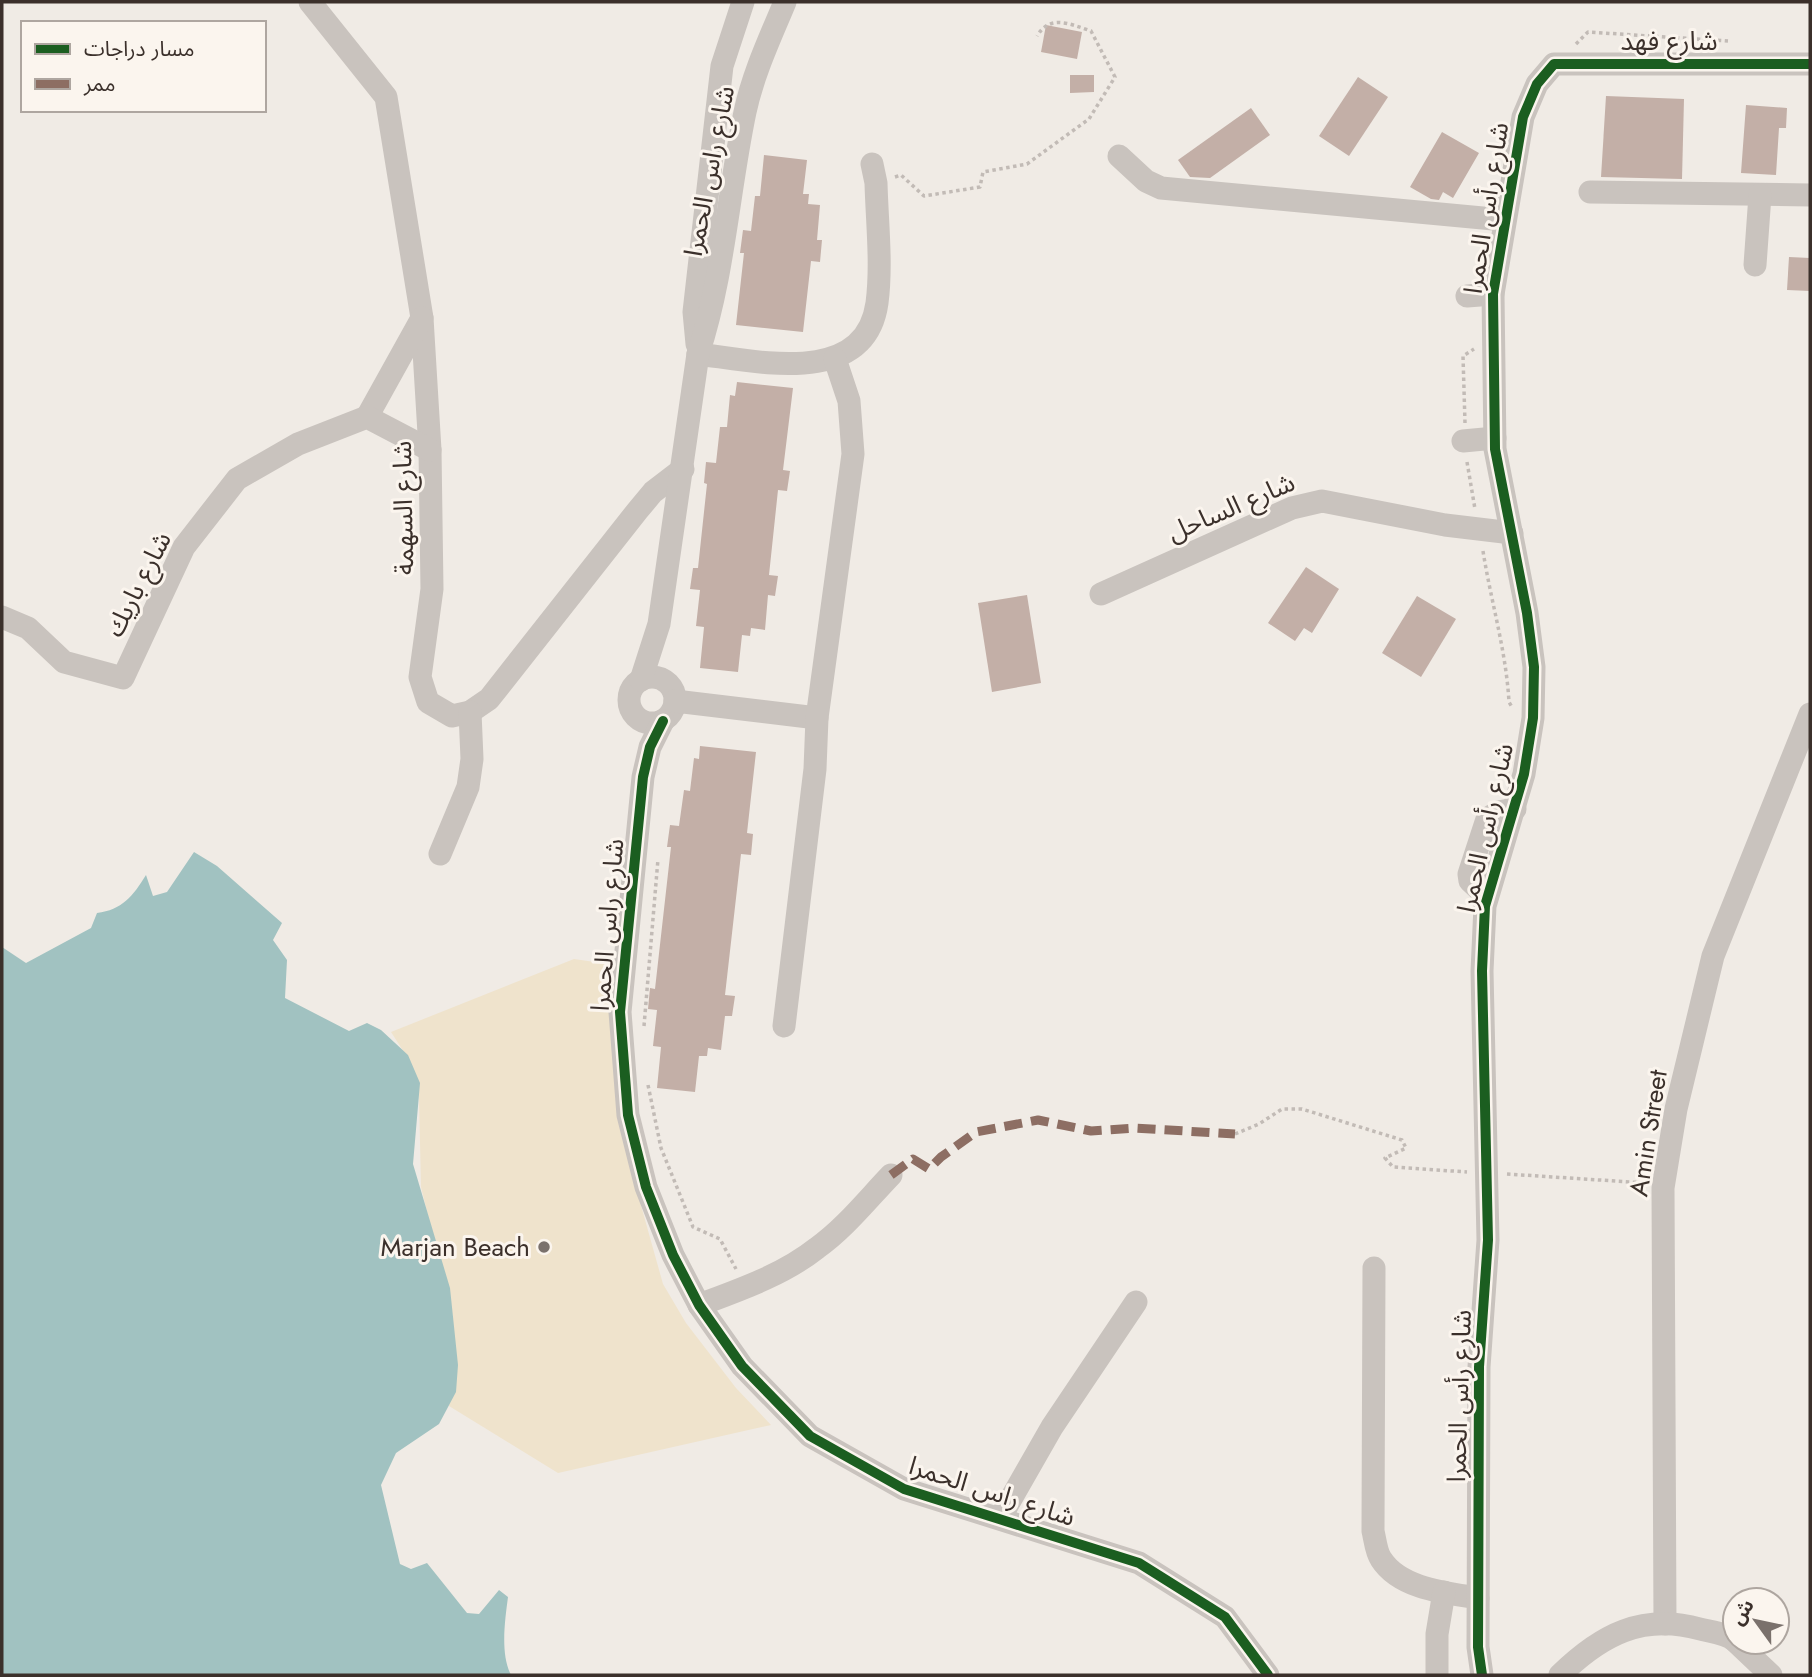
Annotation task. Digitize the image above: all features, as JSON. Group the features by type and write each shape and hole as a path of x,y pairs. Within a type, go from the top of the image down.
{"street":[{"name":"شارع السهمة","path":"310,2 386,97 422,318 430,450 432,589 420,677 428,702 452,716 470,712"},
{"name":"شارع راس الحمرا","path":"698,354 694,312 716,107 722,66 743,2"},
{"name":"شارع راس الحمرا","path":"641,680 659,624 683,473 698,354 713,304 745,112 756,73 785,2"},
{"name":"شارع فهد","path":"1555,64 1810,64"},
{"name":"شارع رأس الحمرا","path":"1482,1675 1478,1647 1479,1367 1488,1240 1482,971 1487,897 1515,809 1533,718 1534,667 1495,438 1493,293 1523,117 1537,85 1555,64"},
{"path":"1119,156 1146,181 1161,188 1504,220"},
{"path":"698,354 773,363 835,359 855,344 871,326 877,304 876,183 881,171"},
{"path":"1590,192 1810,195"},
{"path":"1755,265 1760,195"},
{"path":"1467,296 1493,293"},
{"path":"422,318 367,418 430,450"},
{"path":"784,1026 815,769 817,718 853,454 849,401 835,359"},
{"name":"شارع باريك","path":"2,617 28,628 64,662 123,678 184,547 237,479 299,444 367,418"},
{"path":"1464,441 1495,438"},
{"path":"440,854 468,788 472,759 470,712 489,699 638,510 657,490 683,473"},
{"name":"شارع الساحل","path":"1101,594 1307,503 1322,501 1479,530 1512,533"},
{"name":"شارع راس الحمرا","path":"659,624 659,662 670,691"},
{"path":"670,691 669,716 663,721 647,723 634,715 629,699 630,692 641,680 657,678 670,691 817,718"},
{"name":"Amin Street","path":"1665,1624 1663,1188 1672,1135 1713,956 1810,714"},
{"name":"شارع راس الحمرا","path":"634,715 643,777"},
{"name":"شارع راس الحمرا","path":"663,721 652,740 643,777 620,1012 628,1115 646,1187 673,1255 699,1306 742,1366 810,1436 904,1489 1139,1563 1225,1617 1268,1675"},
{"path":"699,1306 746,1287 816,1250 840,1230 891,1175"},
{"path":"1374,1268 1373,1531 1380,1558 1399,1575 1421,1586 1478,1598"},
{"path":"1000,1518 1052,1427 1136,1303"},
{"path":"1437,1675 1437,1634 1444,1592"},
{"path":"1560,1675 1614,1633 1651,1623 1683,1624 1721,1635"},
{"path":"1751,1656 1771,1675"}],"path":[{"path":"881,171 901,175 925,196 980,187 983,172 1027,164 1089,119 1115,77 1091,31 1053,21 1043,25 1037,36"},
{"path":"1555,64 1588,32 1741,42"},
{"path":"1494,336 1463,356 1464,441 1468,478 1494,622 1506,655 1509,702 1514,710"},
{"path":"643,1037 659,845"},
{"path":"646,1075 661,1148 693,1227 720,1239 746,1287"},
{"path":"1235,1134 1259,1125 1282,1109 1302,1110 1402,1140 1406,1148 1391,1152 1385,1158 1393,1167 1652,1183"}],"sand":[{"name":"Marjan Beach","path":"574,959 622,966 622,1114 642,1209 663,1284 686,1323 736,1388 771,1425 558,1473 449,1406 453,1318 421,1187 419,1097 411,1063 391,1032"}],"water":[{"path":"194,852 217,866 282,923 273,940 287,960 285,998 349,1031 367,1023 381,1030 408,1055 420,1083 413,1164 450,1288 458,1365 456,1392 439,1424 396,1453 381,1485 400,1564 411,1569 427,1563 467,1613 479,1614 499,1590 508,1597 504,1647 511,1675 2,1675 2,947 26,963 91,928 97,913 113,909 126,901 146,875 153,896 167,892"}],"building":[{"path":"1046,25 1082,32 1077,59 1041,52"},
{"path":"1070,75 1094,75 1094,92 1070,93"},
{"path":"1358,77 1388,97 1349,156 1319,136"},
{"path":"1606,96 1684,99 1682,179 1601,177"},
{"path":"1746,105 1787,108 1786,128 1779,128 1776,175 1741,173"},
{"path":"1251,108 1270,135 1210,178 1190,177 1178,160"},
{"path":"1442,132 1479,153 1453,198 1443,192 1439,200 1431,199 1410,187"},
{"path":"764,155 807,160 803,194 809,194 808,204 820,205 817,240 822,240 820,262 811,261 803,332 736,325 744,253 740,253 743,230 751,231 755,196 760,196"},
{"path":"1789,257 1810,258 1810,291 1787,290"},
{"path":"737,382 793,388 783,470 790,471 787,491 778,490 769,575 778,576 775,596 768,595 765,630 751,628 750,636 742,635 738,672 700,668 704,627 696,626 700,590 690,589 693,568 698,568 707,484 704,483 706,462 716,463 720,427 727,427 730,395 735,396"},
{"path":"1306,567 1339,589 1312,633 1304,628 1295,641 1268,623"},
{"path":"1027,595 1041,683 992,692 978,603"},
{"path":"1417,596 1456,619 1421,677 1382,653"},
{"path":"700,746 756,752 747,833 753,834 751,855 741,854 725,995 735,996 732,1016 725,1016 721,1050 708,1048 707,1056 699,1056 695,1092 657,1088 661,1047 653,1046 657,1010 648,1009 650,988 655,989 671,847 667,847 670,825 679,826 684,790 690,791 694,758 699,759"}],"marked path":[{"path":"891,1175 913,1159 929,1169 976,1132 1038,1120 1091,1131 1135,1128 1235,1134"}],"cycle path":[{"path":"1482,1675 1478,1647 1479,1367 1488,1240 1482,971 1485,906 1524,774 1533,718 1534,667 1527,613 1495,449 1493,294 1523,117 1537,84 1554,64 1810,64"},
{"path":"663,721 650,747 643,777 620,1012 628,1115 646,1187 673,1255 699,1305 742,1366 810,1436 904,1489 1139,1563 1225,1617 1268,1675"}],"place":[{"name":"Marjan Beach","path":"544,1247"}]}
